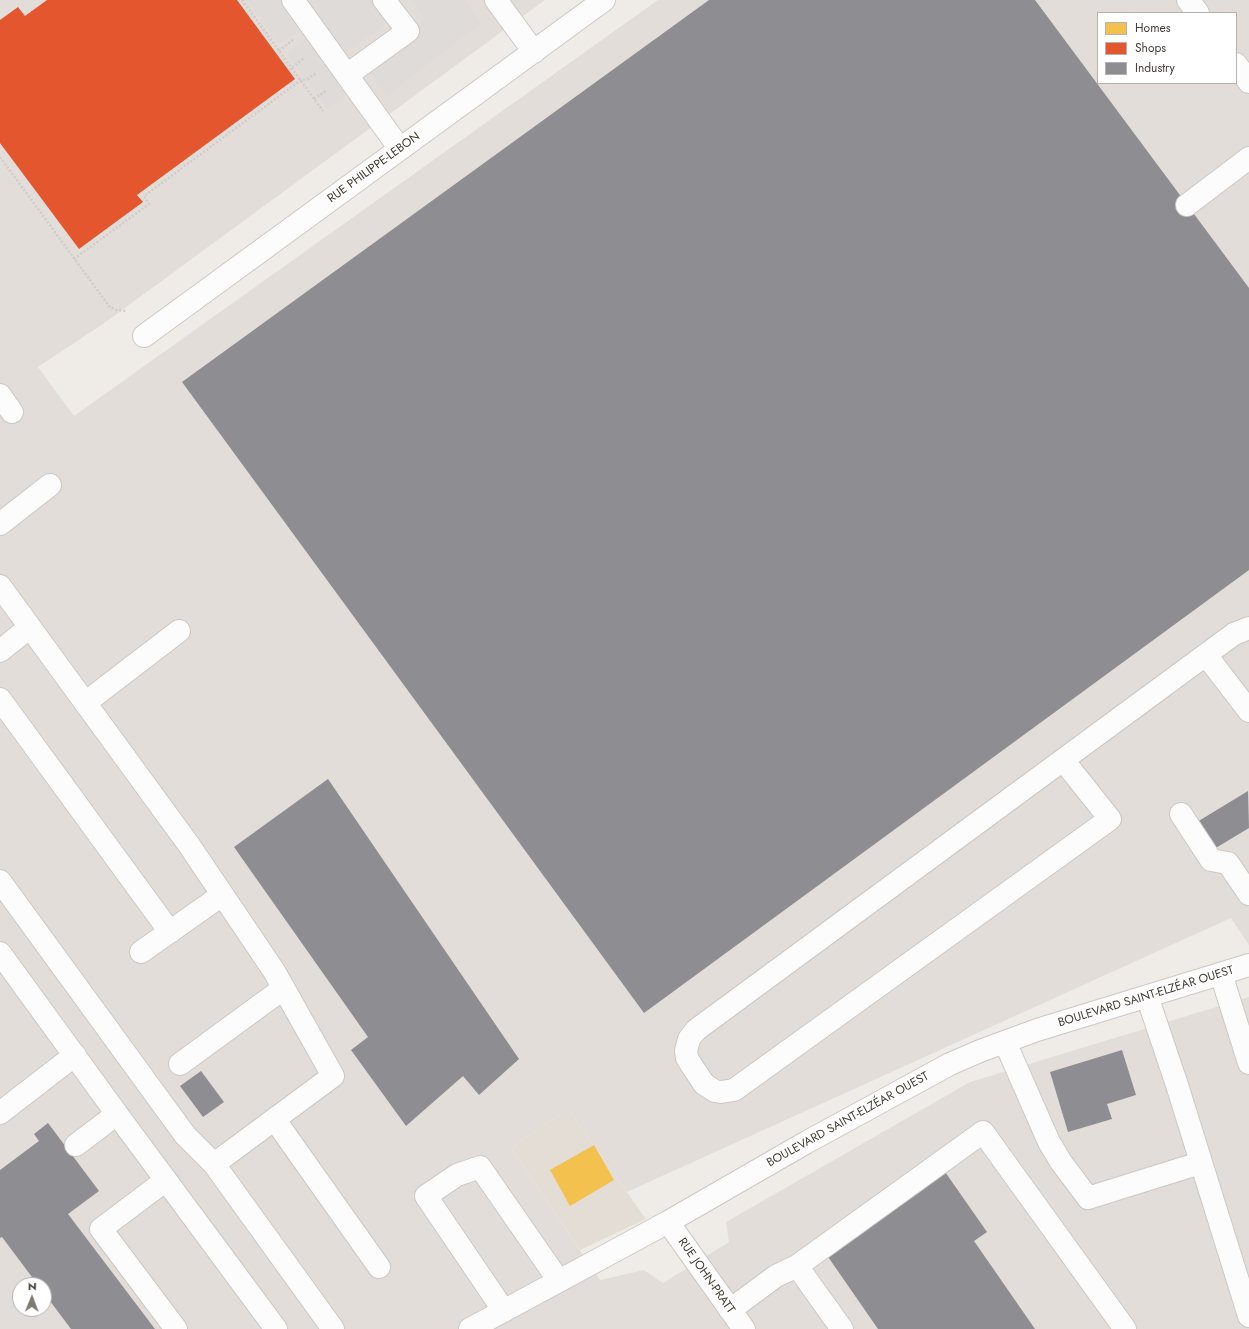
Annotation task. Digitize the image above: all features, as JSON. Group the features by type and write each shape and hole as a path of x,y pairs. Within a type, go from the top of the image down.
{"street":[{"path":"293,0 400,149"},
{"path":"347,76 408,31 384,0"},
{"path":"496,0 534,52"},
{"name":"RUE PHILIPPE-LEBON","path":"144,336 604,0"},
{"path":"1188,0 1197,12"},
{"path":"1237,65 1249,82"},
{"path":"1187,205 1249,158"},
{"path":"0,524 50,485"},
{"path":"0,586 189,845 274,970 333,1076 214,1164"},
{"path":"0,651 30,627"},
{"path":"1063,760 1110,819 734,1090 721,1092 704,1084 687,1058 686,1051 688,1039 696,1030 1234,634 1249,628"},
{"path":"85,703 179,631"},
{"path":"1206,655 1249,711"},
{"path":"0,699 170,932"},
{"path":"1181,814 1211,860 1228,863 1249,894"},
{"path":"0,880 185,1135 214,1164 333,1329"},
{"path":"142,952 222,895"},
{"path":"0,953 276,1329"},
{"name":"BOULEVARD SAINT-ELZÉAR OUEST","path":"470,1329 668,1222 800,1146 950,1064 1005,1042 1063,1022 1249,965"},
{"path":"1221,974 1249,1063"},
{"path":"180,1064 284,988"},
{"path":"1147,996 1249,1316"},
{"path":"1005,1042 1049,1142 1061,1162 1088,1198 1200,1163"},
{"path":"3,1104 75,1055"},
{"path":"76,1145 117,1114"},
{"path":"275,1120 379,1267"},
{"path":"730,1310 776,1276 797,1266 983,1132 1125,1329"},
{"path":"504,1311 426,1196 457,1175 480,1167 559,1281"},
{"path":"166,1180 101,1229 176,1329"},
{"name":"RUE JOHN-PRATT","path":"668,1222 744,1329"},
{"path":"797,1266 842,1329"}],"path":[{"path":"242,0 290,68 323,111"},
{"path":"279,51 295,39"},
{"path":"74,259 149,204 144,196 300,80"},
{"path":"0,157 109,306 116,310 126,312"}],"shaded area":[{"path":"0,0 545,0 103,324 38,367 74,416 658,0 1249,0 1249,945 1231,918 627,1192 568,1109 511,1148 600,1280 644,1270 663,1283 729,1242 726,1222 970,1082 1249,997 1249,1329 0,1329"},
{"path":"247,0 384,0 397,16 336,59 356,87 327,108 287,53 316,32 309,23 279,44"},
{"path":"412,0 464,0 481,23 387,95 364,63 426,19"},
{"path":"568,1109 646,1219 580,1250 511,1148"}],"building: Homes":[{"path":"594,1145 614,1180 570,1206 550,1170"}],"building: Shops":[{"path":"47,0 237,0 295,79 137,195 143,202 79,249 0,143 0,20 18,7 25,16"}],"building: Industry":[{"path":"709,0 1035,0 1249,288 1249,570 644,1013 182,382"},
{"path":"328,779 519,1059 479,1095 463,1076 406,1126 351,1050 368,1037 234,847"},
{"path":"1248,791 1249,828 1214,849 1197,822"},
{"path":"1122,1050 1136,1095 1107,1104 1112,1119 1068,1132 1050,1072"},
{"path":"201,1071 224,1102 203,1117 180,1086"},
{"path":"48,1123 99,1191 68,1214 155,1329 71,1329 52,1304 52,1277 32,1277 2,1237 0,1238 0,1170 39,1141 34,1134"},
{"path":"943,1169 987,1232 974,1241 1035,1329 878,1329 824,1251"}]}
